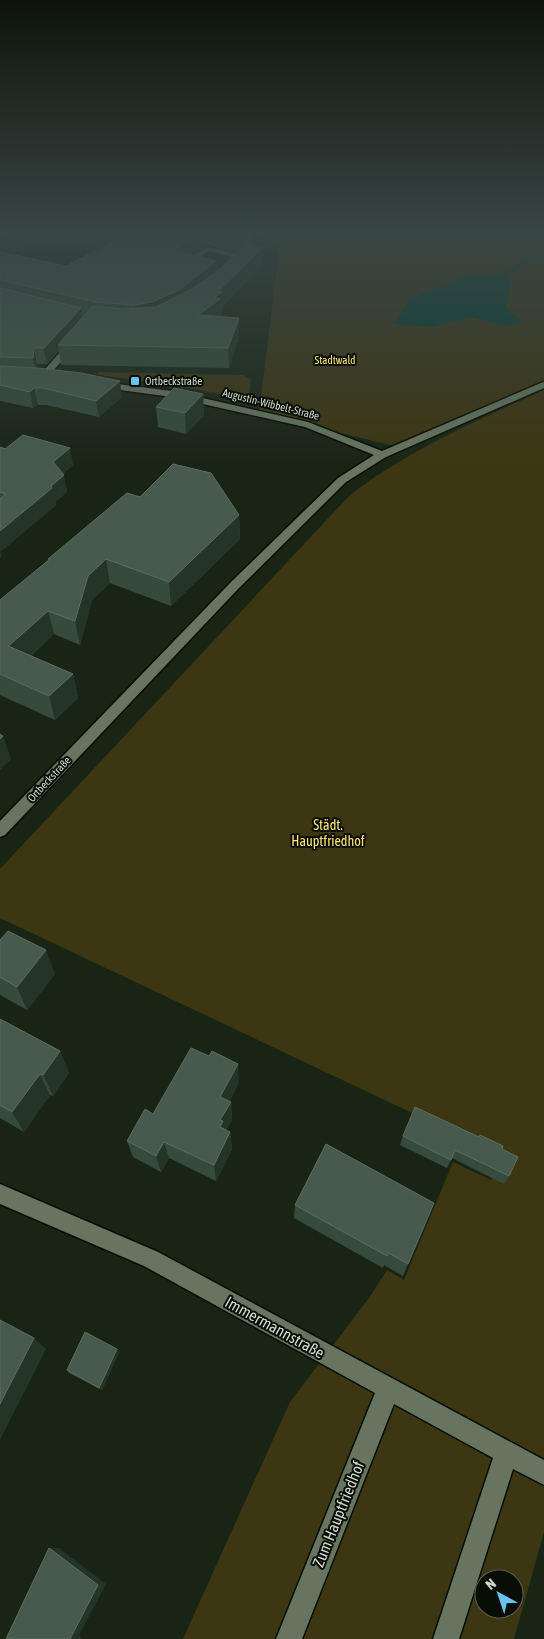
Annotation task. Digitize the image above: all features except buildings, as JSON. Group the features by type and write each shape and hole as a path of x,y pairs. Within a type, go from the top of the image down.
{"street":[{"path":"41,379 81,334"},
{"name":"Augustin-Wibbelt-Straße","path":"95,384 172,394 308,425 382,455"},
{"name":"Ortbeckstraße","path":"0,831 114,710 293,526 342,480 382,455 544,385"},
{"name":"Immermannstraße","path":"0,1194 151,1259 544,1473"},
{"name":"Zum Hauptfriedhof","path":"289,1639 388,1388"},
{"path":"446,1639 506,1452"}],"green space":[{"name":"Stadtwald","path":"272,310 544,310 544,380 394,446 259,413"},
{"path":"99,372 243,375 251,379 249,398 244,399 173,385 99,375 97,374"},
{"name":"Städt. Hauptfriedhof","path":"544,390 544,1532 524,1603 524,1569 474,1569 474,1619 520,1619 514,1639 183,1639 290,1402 369,1298 387,1270 404,1280 453,1162 491,1180 499,1154 0,918 0,869 349,496 395,464 468,425"}],"water":[{"path":"402,310 509,310 522,322 506,326 470,317 433,327 394,324"}],"place":[{"name":"Ortbeckstraße","path":"135,381"}]}
